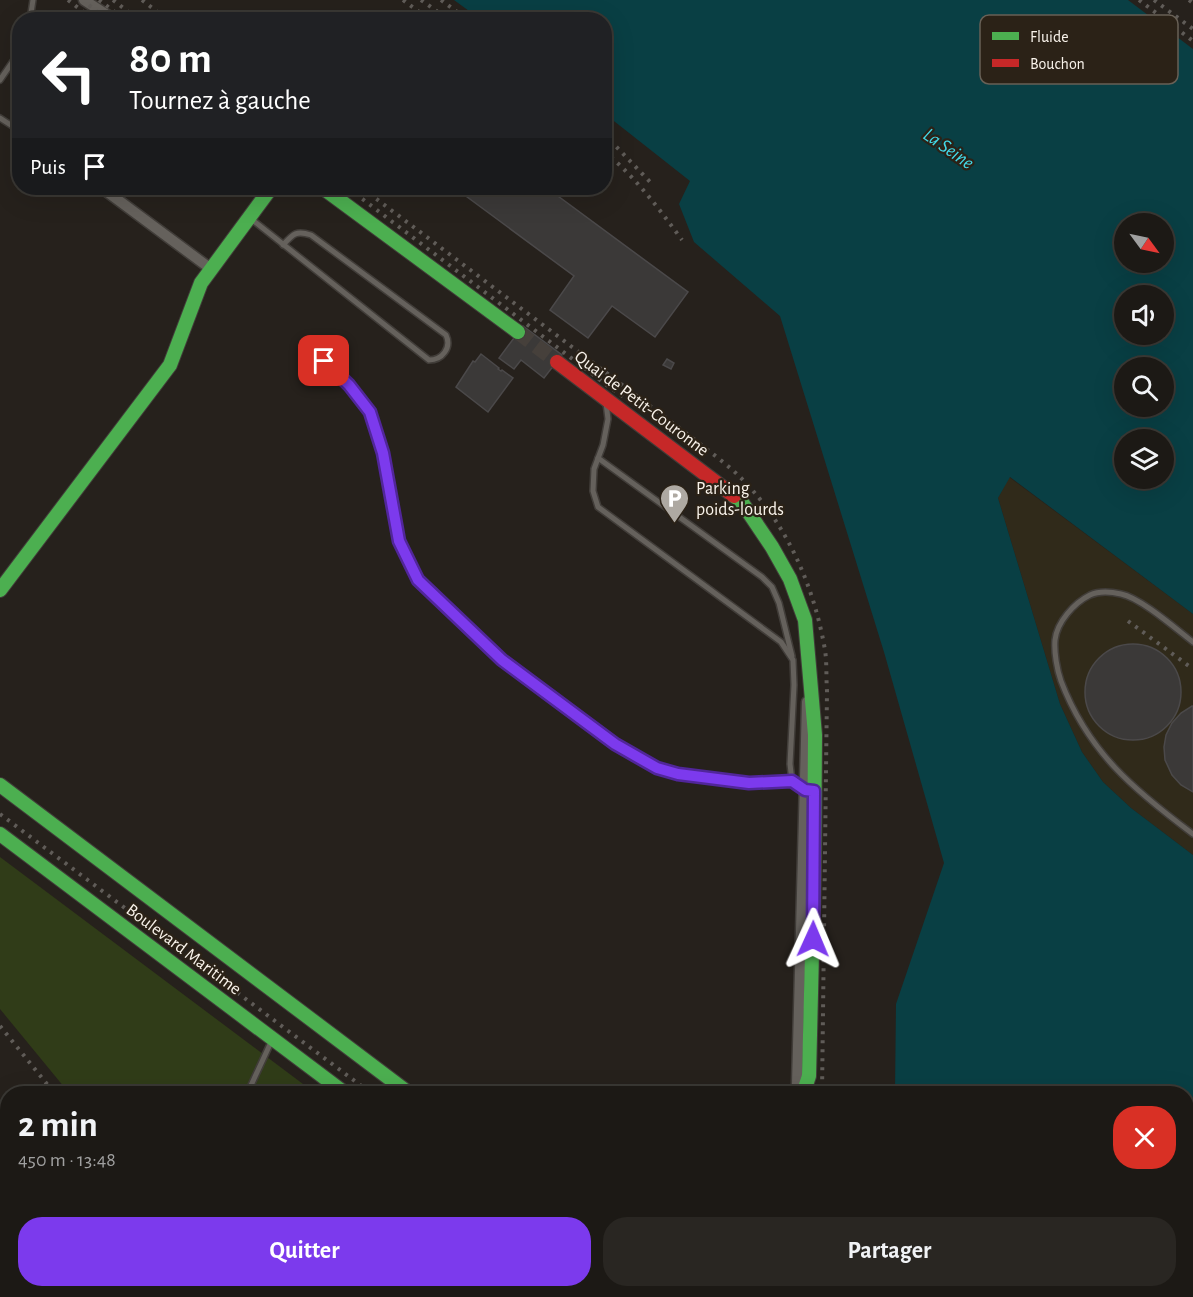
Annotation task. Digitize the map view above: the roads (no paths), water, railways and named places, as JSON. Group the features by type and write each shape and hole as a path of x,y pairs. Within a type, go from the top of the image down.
{"street":[{"path":"84,0 103,12"},
{"path":"112,195 212,269"},
{"path":"0,590 170,365 201,283 266,195"},
{"path":"332,195 518,332"},
{"name":"Quai de Petit-Couronne","path":"557,362 741,501 790,579 805,620 815,735 809,791 814,871 810,1076 806,1086"},
{"path":"0,785 399,1086"},
{"name":"Boulevard Maritime","path":"0,834 335,1086"}],"lane":[{"path":"0,81 12,63"},
{"path":"249,217 283,245 429,360 437,360 445,353 448,339 446,335 311,236 302,232 295,234 283,245"},
{"path":"312,348 349,385 370,412 383,453 399,541 418,580 502,660 615,744 657,768 678,774 749,783 792,781 809,791"},
{"path":"604,397 608,419 603,445 594,469 592,491 598,507 781,642 793,660"},
{"path":"598,458 762,577 772,587 779,603 793,660 794,685 789,764 792,781"},
{"path":"1193,642 1147,607 1124,594 1105,592 1091,594 1070,610 1057,630 1055,641 1060,679 1085,728 1100,751 1116,770 1141,793 1193,834"},
{"path":"251,1086 273,1039"}],"water":[{"name":"La Seine","path":"454,0 1128,0 1148,15 980,15 980,84 1178,84 1178,38 1193,49 1193,614 1010,477 998,498 1060,704 1082,752 1103,782 1131,808 1193,855 1193,1086 895,1086 896,1004 944,863 884,652 780,316 694,242 679,204 690,181 612,120 612,12 470,12"}],"tunnel":[{"path":"518,332 557,362"}],"railway":[{"path":"68,0 84,12"},
{"path":"99,0 115,12"},
{"path":"113,0 129,12"},
{"path":"142,0 158,12"},
{"path":"403,0 419,12"},
{"path":"421,0 438,12"},
{"path":"441,0 457,12"},
{"path":"1139,0 1159,15"},
{"path":"1154,0 1174,15"},
{"path":"1189,0 1193,3"},
{"path":"89,5 97,12"},
{"path":"1178,18 1193,29"},
{"path":"1178,30 1193,41"},
{"path":"612,142 653,185"},
{"path":"612,158 655,204 682,240"},
{"path":"357,195 637,406"},
{"path":"371,195 730,468 772,515 796,557 814,603 826,660 822,1086"},
{"path":"1128,621 1193,669"},
{"path":"0,814 361,1086"},
{"path":"0,1026 49,1086"}],"place":[{"name":"Parking poids-lourds","path":"675,524"}]}
